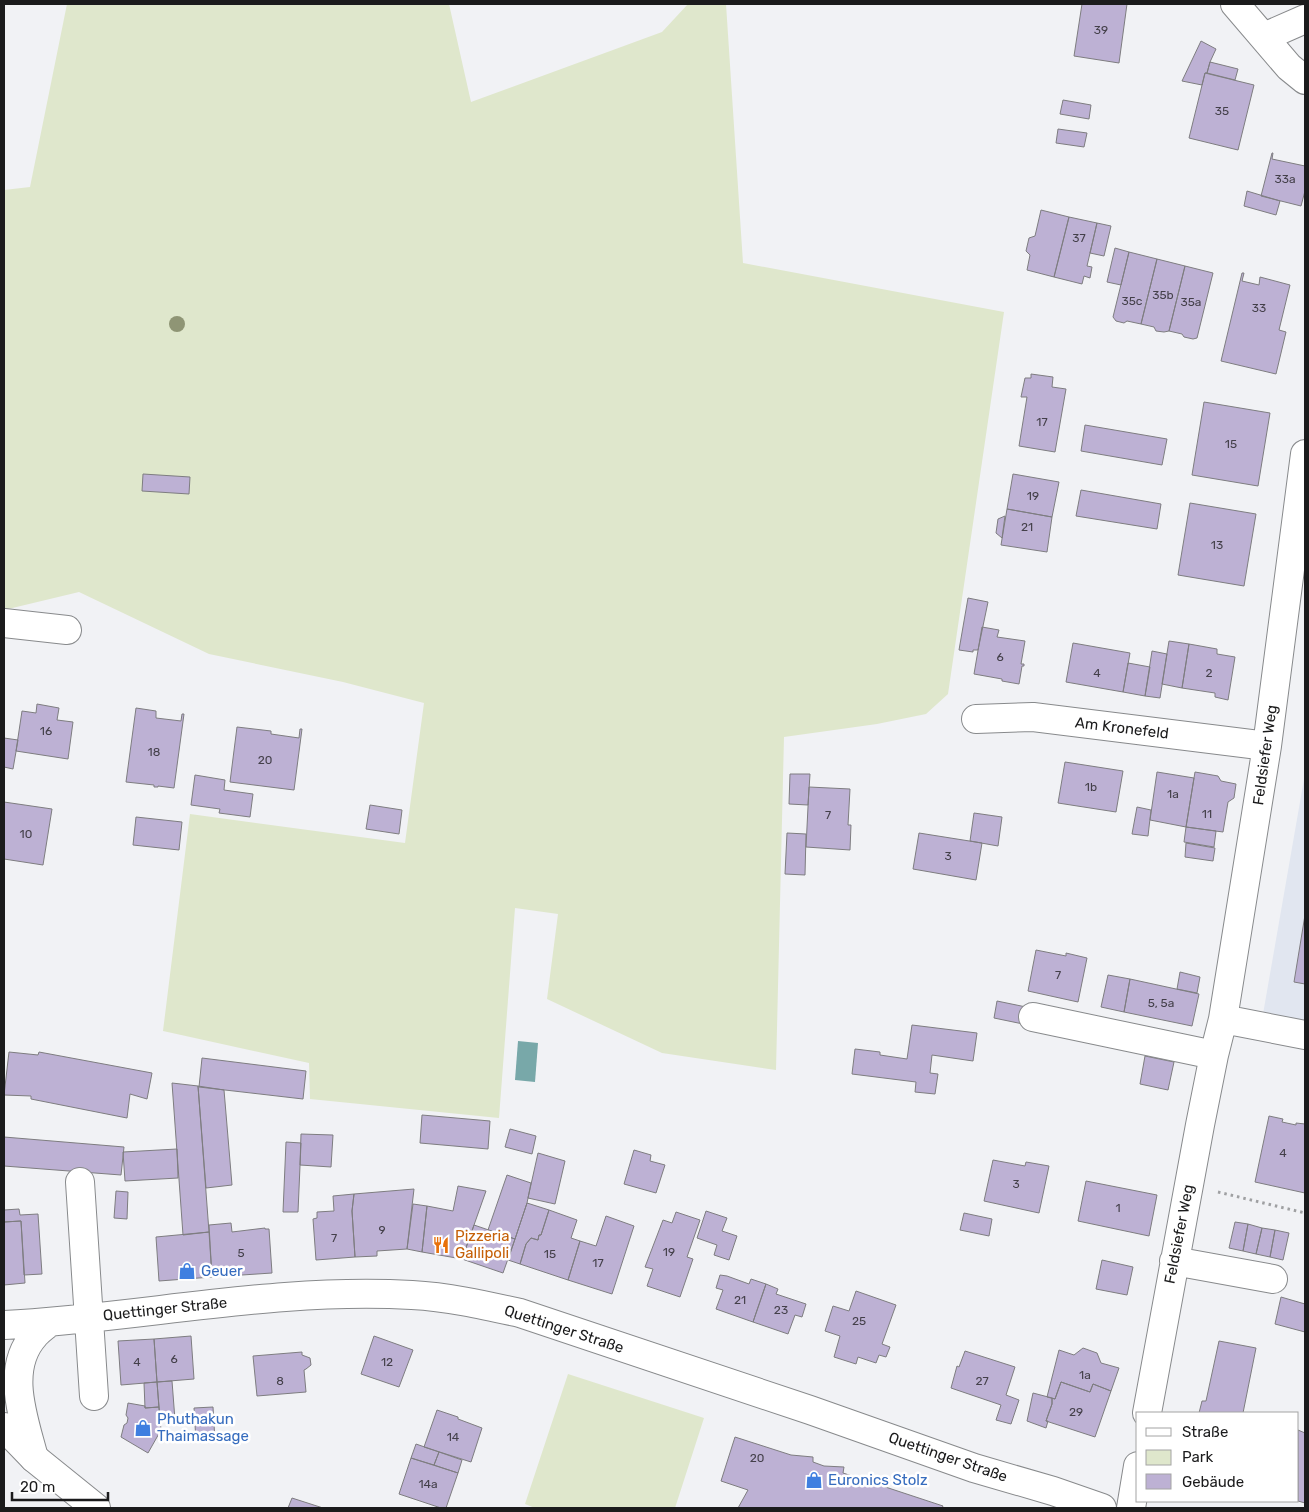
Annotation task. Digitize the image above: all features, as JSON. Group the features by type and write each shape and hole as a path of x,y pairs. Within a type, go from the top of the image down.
{"street":[{"path":"1235,4 1289,67 1305,80"},
{"path":"1264,38 1305,19"},
{"name":"Feldsiefer Weg","path":"1147,1412 1188,1185 1223,1019 1267,746 1305,454"},
{"path":"4,623 68,630"},
{"name":"Am Kronefeld","path":"976,719 1033,716 1267,746"},
{"path":"1033,1017 1214,1055"},
{"path":"1223,1019 1305,1035"},
{"path":"80,1182 94,1396"},
{"path":"1174,1261 1273,1279"},
{"name":"Quettinger Straße","path":"4,1325 50,1322 286,1296 413,1295 471,1302 520,1313 810,1410 974,1468 1053,1491 1102,1508"},
{"path":"34,1458 19,1402 18,1375 24,1351 35,1334 50,1322"},
{"path":"4,1427 34,1458 96,1508"},
{"path":"4,1441 34,1458"},
{"path":"1131,1508 1136,1478"}],"path":[{"path":"1188,1185 1305,1212"}],"shaded area":[{"path":"1305,779 1305,1023 1263,1014"}],"green space":[{"path":"67,4 449,4 471,102 662,32 688,4 726,4 743,263 1004,312 948,694 926,714 877,724 784,737 776,1070 662,1053 547,999 558,914 515,908 499,1118 310,1099 309,1063 163,1031 190,814 405,843 424,703 343,682 209,654 79,592 4,610 4,190 30,187"},
{"path":"568,1374 704,1418 675,1508 535,1508 525,1504"}],"water":[{"path":"518,1041 538,1043 535,1082 515,1080"}],"building":[{"path":"1082,4 1127,4 1119,63 1074,56"},
{"path":"1201,41 1216,49 1207,73 1205,73 1202,85 1182,81"},
{"path":"1210,62 1238,69 1235,80 1207,73"},
{"path":"1205,73 1254,85 1238,150 1189,138"},
{"path":"1063,100 1091,105 1089,119 1060,114"},
{"path":"1058,129 1087,133 1084,147 1056,143"},
{"path":"1272,153 1272,159 1305,166 1305,191 1301,206 1261,196"},
{"path":"1247,191 1280,201 1276,215 1244,206"},
{"path":"1041,210 1069,217 1054,277 1027,270 1030,255 1026,251 1029,238 1035,236"},
{"path":"1069,217 1097,223 1087,266 1092,267 1090,278 1084,276 1082,284 1054,277"},
{"path":"1097,223 1111,226 1104,256 1090,253"},
{"path":"1115,248 1129,252 1121,285 1107,282"},
{"path":"1129,252 1157,259 1141,324 1116,321 1113,317"},
{"path":"1157,259 1185,266 1169,331 1164,332 1156,331 1154,327 1141,324"},
{"path":"1185,266 1213,273 1197,338 1193,339 1169,331"},
{"path":"1242,273 1244,273 1242,281 1259,285 1260,277 1290,285 1279,330 1286,332 1276,374 1221,361"},
{"path":"1031,374 1053,377 1052,387 1066,389 1055,452 1019,446 1027,397 1021,397 1025,378 1031,378"},
{"path":"1204,402 1270,413 1258,486 1192,475"},
{"path":"1085,425 1167,439 1162,465 1081,451"},
{"path":"143,474 190,477 189,494 142,491"},
{"path":"1013,474 1059,482 1052,517 1007,509"},
{"path":"1081,490 1161,504 1157,529 1076,516"},
{"path":"1190,503 1256,514 1244,586 1178,575"},
{"path":"1007,509 1052,517 1047,552 1001,545"},
{"path":"1005,516 1002,538 996,533 998,519"},
{"path":"968,598 988,602 978,650 973,650 973,652 959,650"},
{"path":"982,627 999,630 997,637 1025,641 1021,664 1024,664 1024,666 1022,666 1019,684 974,674"},
{"path":"1169,641 1189,644 1182,688 1162,684"},
{"path":"1073,643 1130,653 1123,692 1066,682"},
{"path":"1189,644 1217,649 1217,654 1235,657 1228,700 1215,697 1215,693 1182,688"},
{"path":"1152,651 1167,654 1160,698 1145,696"},
{"path":"1128,663 1150,667 1145,696 1123,692"},
{"path":"37,704 59,708 57,720 73,722 68,759 16,751 22,711 36,713"},
{"path":"136,708 156,711 156,718 181,721 182,714 184,714 174,788 126,782"},
{"path":"237,727 271,731 271,734 299,738 300,729 302,729 294,790 230,782"},
{"path":"4,738 18,740 13,769 4,767"},
{"path":"1065,762 1123,771 1116,812 1058,803"},
{"path":"1157,772 1194,778 1186,827 1150,820"},
{"path":"1195,772 1218,776 1221,781 1236,784 1234,798 1228,802 1223,832 1186,827"},
{"path":"790,774 810,774 808,805 789,804"},
{"path":"195,775 225,780 224,790 253,794 250,817 219,813 220,809 191,805"},
{"path":"809,787 850,789 848,825 851,825 850,850 806,847"},
{"path":"4,802 52,809 43,865 4,859"},
{"path":"370,805 402,810 399,834 366,829"},
{"path":"1137,807 1151,810 1148,836 1132,834"},
{"path":"974,813 1002,817 998,846 970,841"},
{"path":"136,817 182,822 179,850 133,845"},
{"path":"1186,827 1216,831 1214,847 1184,842"},
{"path":"787,833 806,834 805,875 785,874"},
{"path":"919,833 982,843 976,880 913,869"},
{"path":"1186,843 1215,848 1213,861 1185,857"},
{"path":"1305,915 1305,984 1294,982"},
{"path":"1036,950 1066,956 1066,953 1087,958 1078,1002 1028,991"},
{"path":"1180,972 1200,977 1197,993 1177,989"},
{"path":"1108,975 1130,979 1124,1012 1101,1007"},
{"path":"1130,979 1199,994 1192,1026 1124,1012"},
{"path":"997,1001 1026,1007 1023,1024 994,1018"},
{"path":"912,1025 977,1033 973,1061 932,1055 930,1073 938,1074 935,1094 915,1092 916,1082 852,1074 855,1049 880,1052 880,1055 907,1059"},
{"path":"9,1052 38,1055 39,1052 152,1073 147,1099 130,1094 127,1118 31,1099 31,1096 4,1095"},
{"path":"1145,1056 1174,1062 1168,1090 1140,1084"},
{"path":"202,1058 306,1071 303,1099 199,1087"},
{"path":"172,1083 198,1086 209,1232 183,1235"},
{"path":"198,1086 224,1090 232,1185 206,1188"},
{"path":"422,1115 490,1121 488,1149 420,1143"},
{"path":"1269,1116 1283,1119 1282,1122 1296,1125 1296,1123 1305,1124 1305,1193 1255,1182"},
{"path":"510,1129 536,1136 532,1154 505,1147"},
{"path":"301,1134 333,1135 331,1167 300,1165"},
{"path":"4,1137 124,1147 121,1175 4,1166"},
{"path":"286,1142 301,1143 298,1212 283,1212"},
{"path":"177,1149 178,1178 125,1181 123,1152"},
{"path":"634,1150 651,1155 650,1161 665,1165 656,1193 624,1184"},
{"path":"538,1153 565,1161 555,1204 528,1198"},
{"path":"993,1160 1025,1166 1026,1162 1049,1166 1039,1213 984,1201"},
{"path":"507,1175 531,1183 527,1203 515,1239 488,1230"},
{"path":"1086,1181 1157,1195 1149,1236 1078,1221"},
{"path":"458,1186 486,1191 462,1259 422,1252 427,1206 453,1211"},
{"path":"414,1189 407,1249 377,1251 377,1256 355,1257 352,1211 354,1194"},
{"path":"116,1191 128,1192 127,1219 114,1218"},
{"path":"354,1194 352,1211 355,1257 316,1260 313,1219 317,1218 317,1212 334,1211 333,1196"},
{"path":"527,1203 549,1210 541,1235 539,1235 538,1240 531,1238 526,1244 520,1264 508,1260"},
{"path":"413,1204 427,1206 422,1252 407,1249"},
{"path":"19,1209 20,1215 38,1214 42,1274 24,1275 21,1221 4,1222 4,1210"},
{"path":"549,1210 577,1220 571,1238 580,1241 568,1280 520,1264 526,1244 531,1238 538,1240 539,1235 541,1235"},
{"path":"706,1211 727,1218 722,1231 737,1236 729,1260 714,1255 717,1245 697,1238"},
{"path":"676,1212 700,1220 687,1257 693,1259 680,1297 647,1286 653,1269 645,1267 663,1220 672,1223"},
{"path":"964,1213 992,1219 989,1236 960,1230"},
{"path":"606,1216 634,1226 612,1294 568,1280 580,1241 596,1246"},
{"path":"21,1221 25,1283 4,1285 4,1222"},
{"path":"1235,1222 1248,1224 1243,1251 1229,1248"},
{"path":"231,1223 232,1232 269,1229 272,1273 212,1277 209,1225"},
{"path":"1248,1224 1262,1228 1256,1254 1243,1251"},
{"path":"474,1225 515,1239 503,1273 462,1259"},
{"path":"1262,1228 1275,1230 1270,1257 1256,1254"},
{"path":"1275,1230 1289,1233 1283,1260 1270,1257"},
{"path":"209,1232 212,1277 159,1281 156,1237"},
{"path":"1102,1260 1133,1267 1127,1295 1096,1289"},
{"path":"720,1275 749,1284 751,1279 766,1284 753,1322 716,1309 723,1290 716,1288"},
{"path":"766,1284 778,1289 776,1294 806,1304 802,1317 795,1315 788,1334 753,1322"},
{"path":"856,1291 896,1305 882,1344 890,1347 886,1357 879,1355 876,1363 858,1357 856,1364 834,1357 840,1336 825,1331 833,1306 849,1311"},
{"path":"1281,1297 1305,1304 1305,1332 1275,1324"},
{"path":"191,1336 194,1379 157,1382 154,1339"},
{"path":"374,1336 413,1350 399,1387 361,1374"},
{"path":"154,1339 157,1382 121,1385 118,1341"},
{"path":"1219,1341 1256,1348 1243,1412 1199,1412 1202,1401 1206,1401"},
{"path":"1083,1348 1097,1353 1101,1363 1119,1368 1111,1391 1093,1384 1090,1392 1061,1382 1055,1399 1047,1397 1059,1350 1074,1355"},
{"path":"965,1351 1015,1367 1006,1395 1019,1400 1011,1424 996,1420 1001,1405 951,1388 957,1366 959,1367"},
{"path":"302,1352 302,1355 310,1358 311,1365 304,1370 306,1392 257,1396 253,1356"},
{"path":"172,1381 175,1420 160,1421 157,1382"},
{"path":"157,1382 159,1407 145,1408 144,1383"},
{"path":"1061,1382 1090,1392 1093,1384 1111,1391 1095,1437 1046,1421 1052,1404 1052,1398 1055,1399"},
{"path":"1033,1393 1052,1398 1046,1428 1027,1421"},
{"path":"128,1403 145,1406 145,1408 159,1407 161,1430 148,1453 121,1437 124,1425 127,1423"},
{"path":"213,1407 215,1441 196,1441 194,1408"},
{"path":"437,1410 482,1428 471,1462 424,1447"},
{"path":"1299,1430 1305,1433 1305,1503 1299,1501"},
{"path":"735,1437 791,1455 813,1457 813,1462 824,1466 844,1467 843,1473 943,1506 942,1508 738,1508 748,1490 721,1481"},
{"path":"416,1444 439,1452 434,1465 411,1458"},
{"path":"439,1452 462,1460 458,1473 434,1465"},
{"path":"411,1458 458,1473 446,1508 399,1494"},
{"path":"292,1498 323,1508 288,1508"}],"place":[{"name":"Pizzeria Gallipoli","path":"441,1245"},
{"name":"Geuer","path":"187,1271"},
{"name":"Phuthakun Thaimassage","path":"143,1428"},
{"name":"Euronics Stolz","path":"814,1480"}]}
